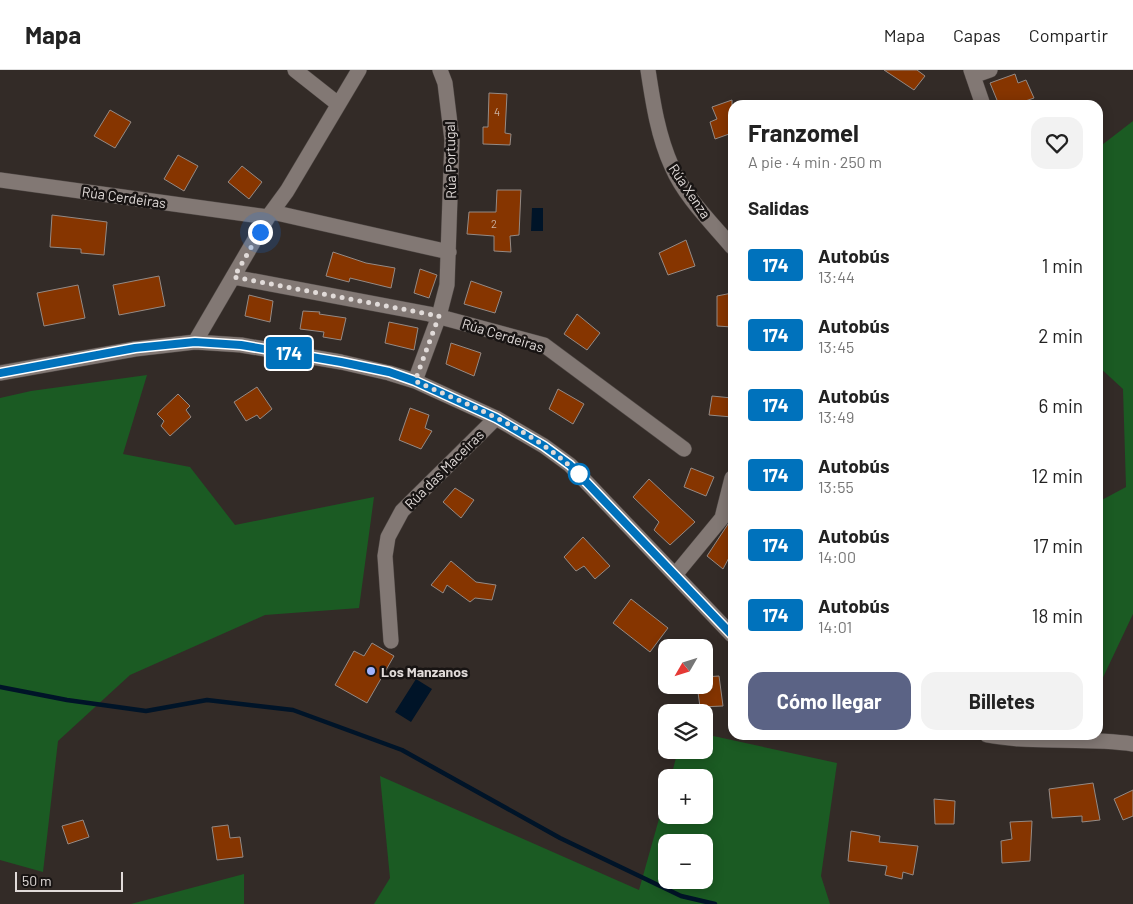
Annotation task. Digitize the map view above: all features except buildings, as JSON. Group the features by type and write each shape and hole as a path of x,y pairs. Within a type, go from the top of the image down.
{"street":[{"path":"295,70 338,104"},
{"path":"195,342 359,70"},
{"name":"Rúa Portugal","path":"415,381 439,316 447,285 452,140 445,83 440,70"},
{"name":"Rúa Xenza","path":"648,70 656,121 672,168 698,209 728,243"},
{"path":"981,100 972,73 990,70"},
{"name":"Rúa Cerdeiras","path":"0,180 270,215"},
{"path":"287,191 292,202 310,222"},
{"path":"270,215 449,252"},
{"name":"Rúa Cerdeiras","path":"234,277 439,316 544,345 684,449"},
{"path":"0,373 135,348 195,342 241,345 341,362 389,372 415,381 496,418 544,446 570,465 728,631"},
{"name":"Rúa das Maceiras","path":"391,641 385,556 388,537 402,511 496,418"},
{"path":"676,575 722,518 728,494"},
{"path":"1037,740 1105,740 1133,744"}],"green space":[{"path":"1133,121 1133,614 1103,677 1103,499 1126,487 1123,389 1103,371 1103,144"},
{"path":"147,375 123,454 190,467 235,525 374,497 359,608 265,615 130,675 58,741 43,872 0,860 0,398 31,391"},
{"path":"713,736 837,763 821,876 830,904 374,904 390,878 380,776 639,890 658,822 658,824 713,824 713,769 673,769 676,759 713,759"},
{"path":"244,874 244,904 131,904"}],"water":[{"path":"532,208 543,208 543,231 531,231"},
{"path":"416,679 432,689 411,722 395,712"}],"waterway":[{"path":"0,687 67,700 146,711 207,700 293,710 402,750 560,838 681,896 715,904"}],"bus line":[{"name":"174","path":"0,373 135,348 195,342 241,345 341,362 389,372 415,381 496,418 544,446 570,465 728,631"}],"place":[{"name":"Los Manzanos","path":"371,671"}],"route":[{"path":"260,232 234,277 439,316 415,381 496,418 544,446 570,465 583,479 579,474"}]}
